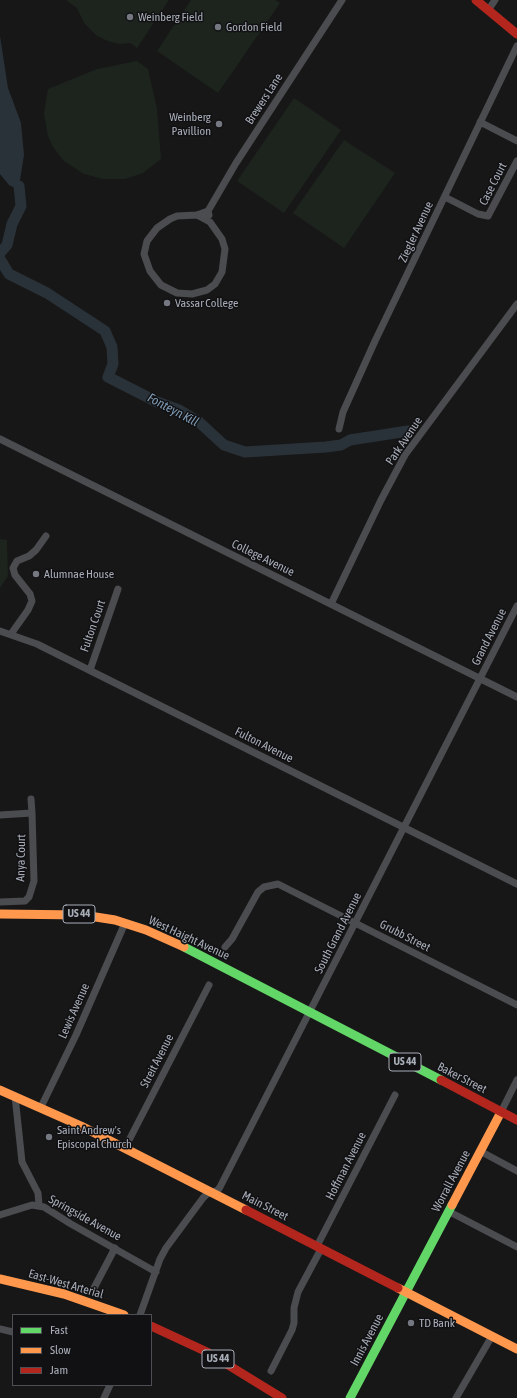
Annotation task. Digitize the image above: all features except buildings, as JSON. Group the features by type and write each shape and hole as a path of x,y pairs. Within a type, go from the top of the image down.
{"main road":[{"path":"476,0 489,9 517,34"},
{"name":"West Haight Avenue","path":"0,914 72,914 125,923 175,942 310,1012"},
{"name":"Baker Street","path":"310,1012 517,1120"},
{"name":"Main Street","path":"0,1090 41,1107 124,1148 517,1349"},
{"name":"Worrall Avenue","path":"406,1292 501,1112"},
{"name":"East-West Arterial","path":"0,1279 59,1293 121,1314"},
{"name":"Innis Avenue","path":"350,1398 406,1292"},
{"name":"US 44","path":"152,1326 207,1352 282,1398"}],"street":[{"name":"Brewers Lane","path":"208,211 236,163 342,0"},
{"path":"489,9 495,0"},
{"name":"Ziegler Avenue","path":"339,429 343,412 517,46"},
{"path":"480,122 517,141"},
{"name":"Case Court","path":"445,197 478,214 488,216 517,161"},
{"path":"197,215 210,222 219,232 225,249 224,264 219,278 207,290 199,293 185,294 168,289 155,279 146,264 144,254 147,241 157,228 177,216 197,215 208,211 210,222"},
{"name":"Park Avenue","path":"331,604 381,500 405,455 517,304"},
{"name":"College Avenue","path":"0,439 517,696"},
{"path":"11,634 28,610 32,601 30,594 15,575 13,568 17,561 29,556 36,550 46,536"},
{"name":"Fulton Court","path":"90,670 118,589"},
{"name":"Grand Avenue","path":"480,678 517,606"},
{"name":"Fulton Avenue","path":"0,631 37,644 517,884"},
{"name":"South Grand Avenue","path":"140,1314 166,1248 204,1198 211,1192 218,1190 220,1187 480,678"},
{"name":"Anya Court","path":"0,902 25,901 29,897 34,881 31,799"},
{"path":"0,815 32,813"},
{"name":"Grubb Street","path":"225,947 232,939 258,892 264,887 271,885 284,886 355,924 517,1005"},
{"name":"Lewis Avenue","path":"41,1107 76,1035 125,923"},
{"name":"Streit Avenue","path":"124,1148 209,985"},
{"name":"Worrall Avenue","path":"501,1112 517,1080"},
{"name":"Hoffman Avenue","path":"271,1371 292,1330 294,1323 294,1308 298,1292 395,1095"},
{"path":"15,1096 22,1162 38,1193 39,1205"},
{"path":"480,1151 517,1170"},
{"name":"Springside Avenue","path":"0,1215 32,1205 39,1205 156,1272"},
{"path":"448,1211 517,1247"},
{"path":"94,1288 115,1248"},
{"path":"0,1329 12,1332"},
{"path":"456,1398 492,1336"},
{"path":"104,1398 110,1386"}],"shaded area":[{"path":"66,0 169,0 137,48 130,43 120,44 110,42 97,36 84,23 77,8"},
{"name":"Gordon Field","path":"191,0 275,0 280,3 218,93 157,51"},
{"path":"0,36 8,88 21,123 24,155 19,186 13,187 9,185 0,174"},
{"path":"137,61 148,69 157,109 161,159 143,173 125,179 103,179 84,174 64,161 53,147 48,136 44,113 48,89 97,69"},
{"path":"294,98 341,130 284,213 237,181"},
{"path":"344,140 395,173 344,248 293,213"},
{"path":"0,539 7,540 8,576 0,588"}],"waterway":[{"name":"Fonteyn Kill","path":"0,253 7,245 12,224 21,206 19,186"},
{"name":"Fonteyn Kill","path":"0,259 9,274 47,293 105,331 112,347 113,364 108,377 157,402 179,410 199,422 224,445 245,452 326,447 341,445 350,440 408,431"}],"traffic: fast":[{"path":"184,947 441,1080"},
{"path":"350,1398 452,1205"}],"traffic: slow":[{"path":"0,914 83,915 115,920 146,930 184,947"},
{"path":"0,1090 81,1126 246,1210"},
{"path":"452,1205 501,1112"},
{"path":"0,1279 64,1294 121,1314"},
{"path":"398,1288 517,1349"}],"traffic: jam":[{"path":"476,0 517,34"},
{"path":"441,1080 517,1120"},
{"path":"246,1210 398,1288"},
{"path":"152,1326 207,1352 282,1398"}],"place":[{"name":"Weinberg Field","path":"130,17"},
{"name":"Gordon Field","path":"218,27"},
{"name":"Weinberg Pavillion","path":"219,124"},
{"name":"Vassar College","path":"167,303"},
{"name":"Alumnae House","path":"36,574"},
{"name":"Saint Andrew's Episcopal Church","path":"49,1137"},
{"name":"TD Bank","path":"411,1323"}]}
